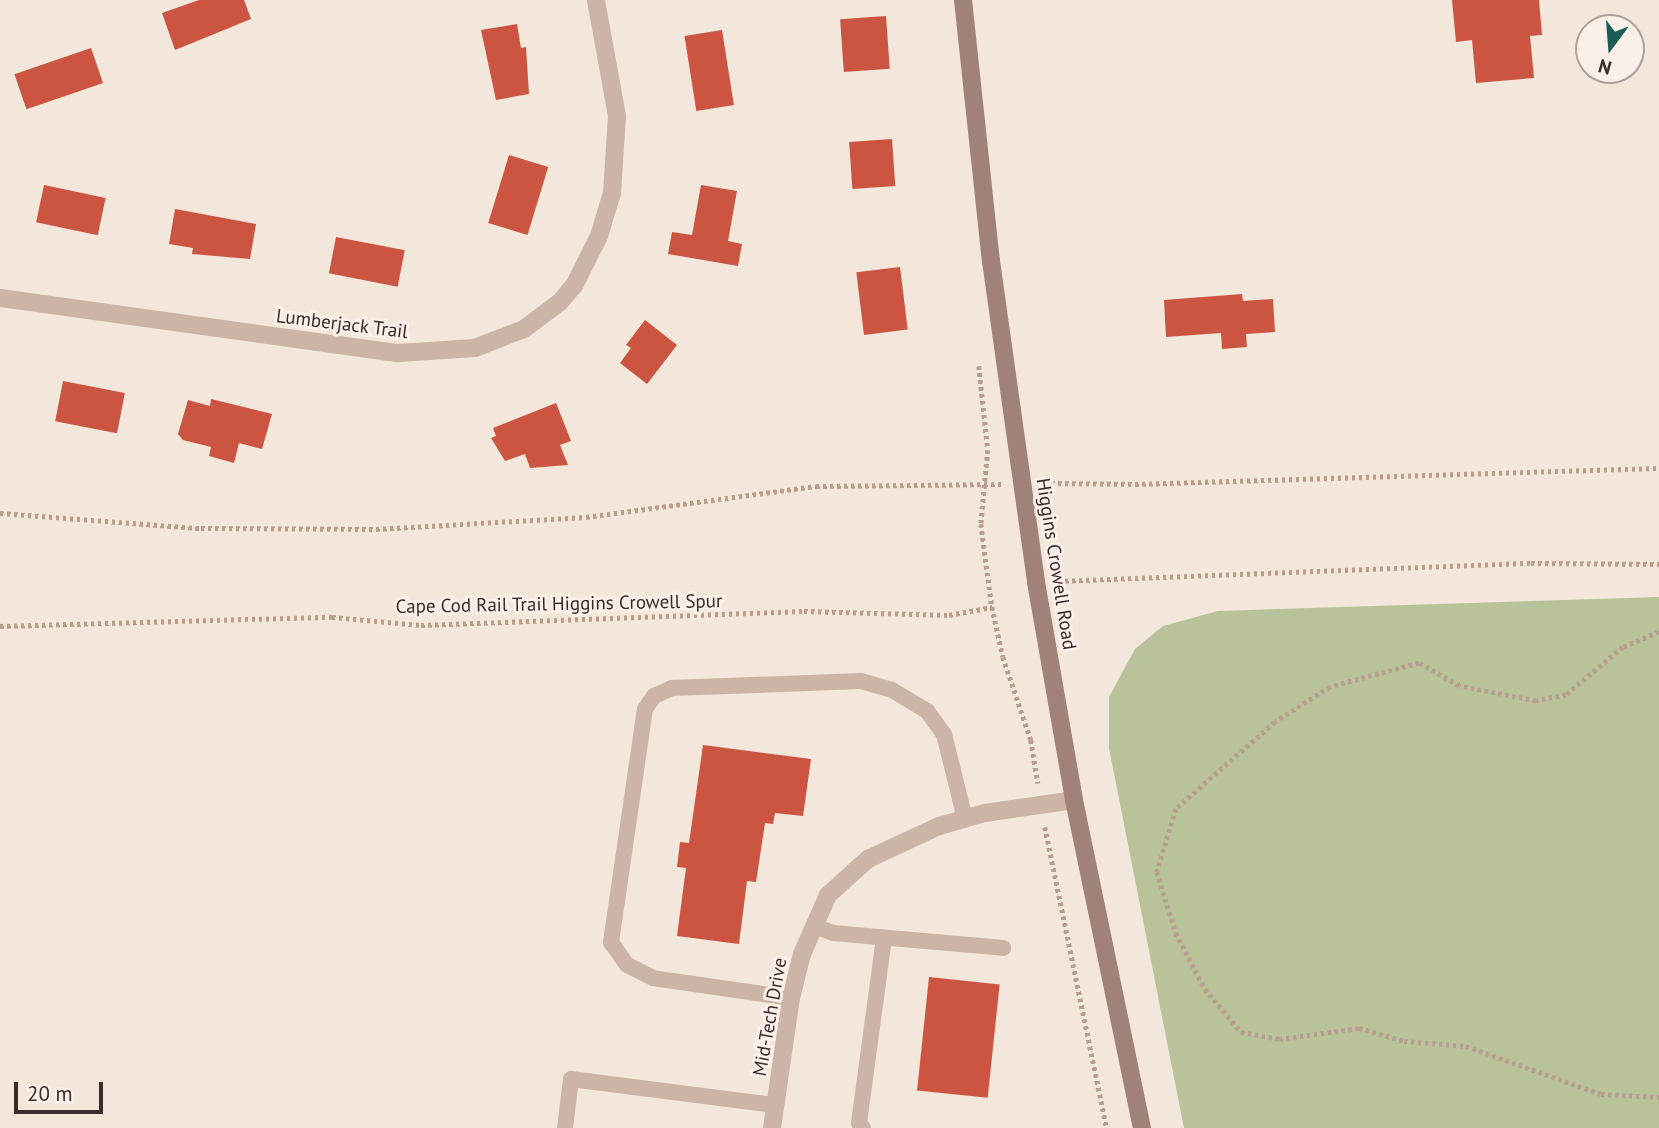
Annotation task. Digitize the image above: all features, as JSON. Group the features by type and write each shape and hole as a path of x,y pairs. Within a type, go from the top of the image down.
{"main road":[{"name":"Higgins Crowell Road","path":"963,0 989,249 1036,582 1074,800 1142,1128"}],"street":[{"name":"Lumberjack Trail","path":"0,298 398,353 462,350 524,329 575,285 599,236 612,192 617,116 596,0"},
{"name":"Mid-Tech Drive","path":"772,1128 790,998 814,926 828,895 868,859 907,838 965,819 1074,800"}],"lane":[{"path":"790,998 653,978 627,965 611,942 645,709 654,696 672,688 861,681 892,690 927,711 944,734 965,819"},
{"path":"814,926 832,933 1003,948"},
{"path":"863,1128 859,1123 884,938"},
{"path":"565,1128 571,1079 775,1105"}],"path":[{"path":"978,355 988,450 981,486 981,524 992,607 1003,657 1031,740"},
{"path":"0,513 201,528 376,529 586,517 816,486 981,486 1022,482 1135,484 1659,468"},
{"path":"1036,582 1324,574 1531,563 1659,564"},
{"name":"Cape Cod Rail Trail Higgins Crowell Spur","path":"0,626 332,617 421,625 804,611 949,615 992,607"},
{"path":"1659,632 1623,647 1566,695 1536,701 1459,687 1419,663 1330,687 1275,722 1176,809 1157,872 1176,933 1205,989 1241,1032 1279,1039 1359,1028 1404,1041 1466,1046 1601,1094 1659,1097"},
{"path":"1053,876 1107,1128"}],"green space":[{"path":"1659,597 1659,1128 1184,1128 1109,748 1109,697 1135,649 1163,626 1218,611"}],"building":[{"path":"199,0 244,0 251,19 175,50 162,13"},
{"path":"1452,0 1539,0 1542,35 1530,36 1534,78 1476,83 1472,40 1456,42"},
{"path":"886,16 890,69 844,72 840,19"},
{"path":"517,24 521,48 526,47 529,94 496,100 481,30"},
{"path":"722,30 734,105 696,111 684,36"},
{"path":"91,48 103,83 26,109 14,74"},
{"path":"892,139 895,186 852,189 849,142"},
{"path":"509,155 548,167 527,235 488,223"},
{"path":"44,185 106,198 98,235 36,222"},
{"path":"701,185 737,191 728,241 742,244 738,266 668,254 672,232 692,235"},
{"path":"175,209 256,224 250,259 192,254 193,248 169,244"},
{"path":"336,237 405,250 398,287 329,273"},
{"path":"900,267 908,330 864,335 856,272"},
{"path":"1242,294 1243,301 1273,299 1275,332 1246,334 1247,347 1222,349 1221,333 1166,337 1164,300"},
{"path":"645,320 677,345 647,384 620,363 631,348 626,345"},
{"path":"63,381 125,393 117,433 55,421"},
{"path":"211,399 272,414 262,449 239,443 234,463 209,456 211,447 183,440 178,434 188,400 210,406"},
{"path":"556,403 571,441 560,445 568,465 530,468 525,454 505,461 491,438 496,436 493,428"},
{"path":"703,745 811,759 803,816 775,813 773,824 765,823 756,882 747,881 739,944 677,936 686,868 677,867 680,842 689,843"},
{"path":"929,977 1000,984 988,1098 917,1090"}]}
